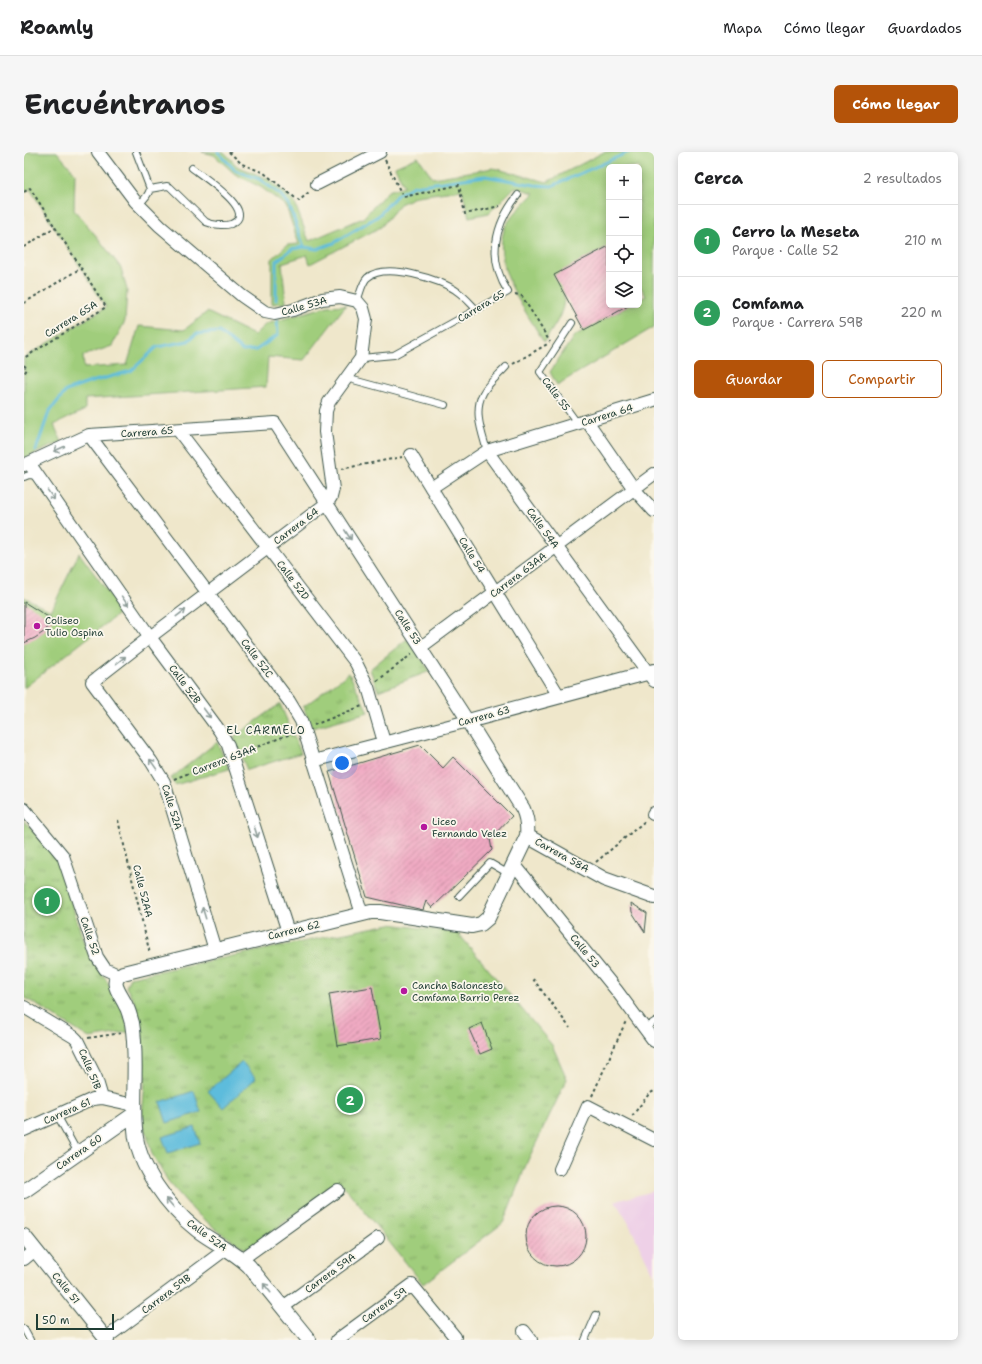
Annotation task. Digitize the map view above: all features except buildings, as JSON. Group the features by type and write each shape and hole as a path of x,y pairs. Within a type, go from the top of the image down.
{"street":[{"name":"Calle 53A","path":"98,152 139,204 160,226 242,296 265,312 274,314 294,310 322,299 340,297 357,301"},
{"path":"316,184 382,155"},
{"name":"Carrera 64","path":"92,682 327,503 331,497 332,489 325,432 326,411 329,402 361,358 366,319 363,308 357,301"},
{"name":"Carrera 64","path":"431,488 487,451 654,400"},
{"name":"Calle 55","path":"582,422 634,489 654,512"},
{"name":"Carrera 65","path":"26,464 89,435 275,423"},
{"name":"Calle 53","path":"275,423 468,721 523,809 528,828 527,836"},
{"name":"Calle 52D","path":"178,430 356,663 368,688 384,742"},
{"name":"Calle 52C","path":"89,435 289,701 301,721 362,914"},
{"name":"Calle 54A","path":"487,451 556,547 652,675"},
{"name":"Calle 54","path":"411,455 559,696"},
{"name":"Calle 52B","path":"26,464 38,476 150,637 219,730 232,756 288,932"},
{"name":"Carrera 63AA","path":"421,648 654,474"},
{"name":"Carrera 63","path":"313,761 559,696 652,675"},
{"name":"Calle 52A","path":"92,682 151,761 164,782 215,950"},
{"name":"Calle 52","path":"24,809 63,856 97,957 105,969 118,975"},
{"name":"Carrera 58A","path":"472,926 481,924 488,918 527,836 604,879 654,896"},
{"name":"Calle 53","path":"511,869 631,1009 650,1025 654,1040"},
{"name":"Carrera 62","path":"118,975 153,965 371,912 380,912 472,926"},
{"path":"118,975 115,985 130,1016 133,1031 135,1073 134,1109"},
{"path":"24,1007 74,1036 77,1040"},
{"name":"Calle 51B","path":"77,1040 96,1078 102,1098"},
{"name":"Carrera 61","path":"24,1130 85,1102 102,1098 134,1109"},
{"path":"560,1169 588,1106 654,1140"},
{"name":"Calle 52A","path":"134,1109 135,1131 139,1148 147,1169 157,1186 173,1206 197,1230 242,1259 250,1266 309,1340"},
{"name":"Carrera 60","path":"24,1191 78,1153 134,1109"},
{"path":"242,1259 338,1190"},
{"name":"Calle 51","path":"24,1236 106,1339"},
{"name":"Carrera 59A","path":"283,1307 378,1238"},
{"name":"Carrera 59B","path":"106,1339 226,1249"},
{"path":"24,1259 35,1250"},
{"name":"Carrera 59","path":"337,1340 412,1285 455,1337"}],"lane":[{"path":"136,152 150,189 145,200 139,204"},
{"path":"150,189 167,186 170,187 206,222 211,224 228,225 238,220 240,212 236,205 192,168"},
{"name":"Carrera 65","path":"361,358 394,356 508,292 501,282 495,255 501,223 511,204 518,195"},
{"path":"357,301 366,280 371,275 383,271 416,274 432,278 458,292 476,309"},
{"name":"Calle 55","path":"572,323 540,372 582,422"},
{"name":"Calle 54A","path":"487,451 480,428 479,404 483,392 506,367"},
{"path":"346,378 445,405"},
{"path":"24,476 38,476"},
{"path":"459,896 490,863 511,869"},
{"path":"57,1115 78,1153"},
{"path":"585,1340 596,1315"},
{"path":"24,1329 30,1340"}],"path":[{"path":"229,152 242,164 264,172 299,201 316,184"},
{"path":"382,155 403,197 458,185 465,214 511,204"},
{"path":"24,192 30,188 81,268 24,303"},
{"path":"24,247 55,227"},
{"name":"Carrera 65A","path":"24,358 106,307 81,268"},
{"path":"508,292 522,296 550,342"},
{"path":"506,367 565,334"},
{"path":"24,365 27,369 24,374"},
{"path":"330,471 411,455"},
{"path":"368,688 421,648"},
{"name":"Carrera 63AA","path":"164,782 372,702"},
{"path":"587,869 654,813"},
{"name":"Calle 52AA","path":"118,820 153,965"},
{"path":"534,978 570,1028"},
{"path":"588,1106 631,1009"},
{"path":"77,1040 133,1031"},
{"path":"625,1125 649,1094 654,1091"}],"shaded area":[{"path":"654,1191 654,1276 628,1222 615,1201"}],"green space":[{"path":"24,152 57,152 75,173 74,210 121,268 127,290 125,321 112,346 83,356 84,368 127,365 139,326 184,330 207,312 254,335 266,324 328,306 346,305 304,360 268,357 266,387 85,399 85,410 54,425 62,442 24,458 24,358 106,307 30,189 24,192"},
{"path":"202,152 224,152 237,166 268,179 294,201 309,241 363,218 388,191 404,186 395,167 418,157 433,178 493,168 547,182 604,152 654,152 654,327 557,385 550,372 574,336 625,308 642,308 642,298 646,296 642,289 642,164 606,164 606,248 555,275 563,290 564,302 555,326 544,342 513,289 503,259 502,244 504,230 513,216 534,193 515,187 489,213 469,217 462,190 417,196 400,204 381,227 310,264 307,255 282,263 286,303 272,304 272,259 287,245 299,244 286,206 262,188 235,174 214,155"},
{"path":"79,553 122,611 24,688 24,597 51,611"},
{"path":"407,639 430,671 378,691 370,669"},
{"path":"349,673 368,712 312,728 303,707"},
{"path":"280,704 301,753 247,770 234,737"},
{"path":"217,742 229,769 175,785 171,778"},
{"path":"24,821 57,857 85,946 125,1014 128,1032 89,1038 24,997"},
{"path":"390,924 458,933 552,1045 567,1079 528,1160 503,1223 423,1284 340,1181 247,1250 217,1230 195,1212 168,1181 152,1154 142,1117 145,1082 142,1031 135,1003 126,987 130,977"}],"water":[{"path":"242,1062 256,1078 223,1108 208,1091"},
{"path":"194,1091 201,1112 167,1123 160,1102"},
{"path":"195,1127 200,1143 168,1153 162,1137"}],"waterway":[{"path":"218,152 235,170 259,179 280,194 289,205 304,247"},
{"path":"276,300 276,261 292,249 304,247 317,249 334,243 378,216 398,194 414,186 485,176 535,185 552,186 629,152"},
{"path":"36,450 49,412 66,391 91,382 131,371 157,347 188,341 196,334 219,332 243,351 256,350 278,335 277,320"}],"place":[{"name":"Coliseo Tulio Ospina","path":"37,626"},
{"name":"Liceo Fernando Velez","path":"424,827"},
{"name":"Cerro la Meseta","path":"47,901"},
{"name":"Cancha Baloncesto Comfama Barrio Perez","path":"404,991"},
{"name":"Comfama","path":"350,1100"}],"district":[{"name":"EL CARMELO","path":"266,730"}]}
